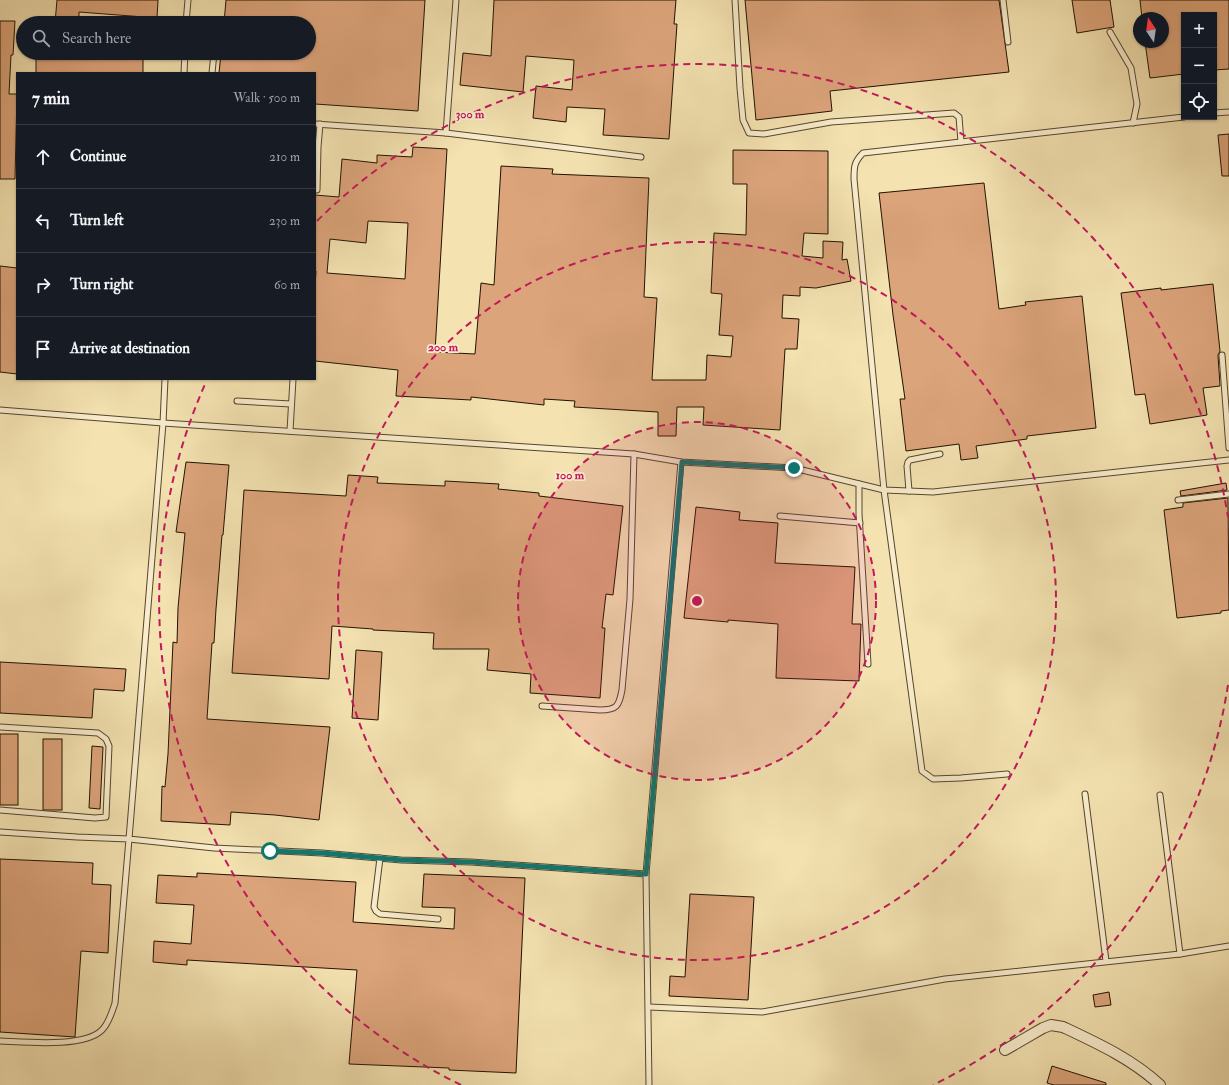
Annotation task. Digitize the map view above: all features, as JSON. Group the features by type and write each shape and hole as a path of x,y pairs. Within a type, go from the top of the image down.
{"street":[{"path":"1005,1050 1042,1028 1051,1025 1063,1027 1130,1061 1160,1085"}],"lane":[{"path":"187,16 188,0"},
{"path":"446,133 456,0"},
{"path":"735,0 743,120 749,133 764,134 831,122 954,112 959,117 961,142"},
{"path":"1003,0 1008,42"},
{"path":"1110,32 1131,68 1137,104 1133,123"},
{"path":"184,72 185,60"},
{"path":"212,72 213,60"},
{"path":"1217,113 1229,112"},
{"path":"1008,774 933,779 922,771 884,490 854,187 854,164 863,153 1181,117"},
{"path":"317,190 318,124 446,133 641,157"},
{"path":"1222,356 1229,448"},
{"path":"0,1041 53,1043 75,1041 91,1037 102,1030 110,1018 115,1003 163,423 165,380"},
{"path":"290,431 293,380"},
{"path":"237,401 291,404"},
{"path":"0,410 163,423 634,454 682,462 794,468 884,490 933,492 1229,460"},
{"path":"542,706 609,710 617,706 620,699 630,599 634,454"},
{"path":"910,491 907,466 908,462 910,460 940,454"},
{"path":"649,1085 646,874 682,462"},
{"path":"859,484 868,664"},
{"path":"1178,500 1229,494"},
{"path":"780,516 860,523"},
{"path":"0,727 98,733 106,739 109,746 106,817 95,818 0,810"},
{"path":"1085,794 1106,961"},
{"path":"1160,795 1180,954"},
{"path":"0,832 129,838 214,848 322,853 380,858 471,862 646,874"},
{"path":"380,858 374,906 376,912 380,914 438,919"},
{"path":"649,1008 762,1012 945,979 1180,954 1229,946"}],"building":[{"path":"57,0 158,0 157,16 131,16 79,12 79,16 56,16"},
{"path":"226,0 425,0 418,111 316,104 316,72 219,72 220,60 316,60 316,16 225,16"},
{"path":"494,0 676,0 674,24 677,24 669,139 603,135 605,109 567,107 566,122 533,118 536,86 572,90 574,60 526,56 523,92 460,85 463,53 491,56"},
{"path":"745,0 999,0 1009,72 830,91 832,111 756,120"},
{"path":"1072,0 1110,0 1114,27 1077,33"},
{"path":"1140,0 1229,0 1229,69 1217,70 1217,12 1181,12 1181,74 1150,78 1146,48 1169,48 1169,12 1141,12"},
{"path":"0,21 15,21 13,55 11,55 9,94 16,94 15,179 0,179"},
{"path":"36,60 143,60 143,72 36,72"},
{"path":"1229,134 1229,176 1222,176 1218,135"},
{"path":"413,147 447,149 435,352 475,354 481,283 494,285 501,166 553,169 552,174 649,178 644,297 657,298 652,380 706,380 707,355 731,357 733,336 719,335 722,294 711,293 714,233 746,235 747,184 733,184 733,150 828,151 828,234 804,233 802,256 823,258 823,241 843,242 842,260 847,259 851,281 816,288 800,287 800,296 783,295 782,318 799,319 797,349 785,349 780,430 703,425 704,407 677,407 676,436 658,436 658,412 574,407 575,401 544,399 544,405 471,397 471,400 396,396 398,370 316,361 316,195 339,197 342,159 377,163 377,155 412,157","holes":["368,221 408,223 405,279 327,273 330,239 366,243"]},
{"path":"984,183 999,309 1026,305 1025,302 1082,296 1096,428 1027,436 1027,439 976,446 978,458 961,460 959,444 906,451 900,399 905,399 893,315 879,193"},
{"path":"0,266 16,268 16,374 0,372"},
{"path":"1213,284 1220,351 1218,355 1220,386 1203,388 1207,415 1150,424 1145,394 1135,395 1121,293"},
{"path":"186,462 229,465 214,643 212,643 207,719 330,727 319,820 231,812 230,825 161,821 162,786 165,787 168,754 173,642 177,643 178,608 185,533 176,532"},
{"path":"348,475 378,477 377,483 445,486 445,481 499,484 498,489 539,493 539,496 623,506 613,595 606,594 602,628 605,628 600,698 530,693 531,674 487,670 489,649 433,649 434,633 332,626 329,679 232,673 244,490 346,496"},
{"path":"1226,483 1227,490 1181,496 1180,491"},
{"path":"1228,498 1229,610 1221,611 1221,613 1177,618 1164,510 1183,507 1183,503"},
{"path":"696,507 740,512 739,520 778,523 775,563 855,567 852,624 861,624 859,681 776,678 778,624 684,618"},
{"path":"356,650 382,652 378,720 352,718"},
{"path":"0,662 126,669 124,691 94,689 92,718 0,713"},
{"path":"0,734 18,734 18,805 0,805"},
{"path":"43,739 62,739 62,810 43,810"},
{"path":"92,746 103,747 100,809 89,808"},
{"path":"0,859 93,863 92,884 111,885 108,953 81,951 75,1037 0,1032"},
{"path":"197,873 356,882 353,922 454,929 455,908 422,907 424,874 525,878 516,1073 449,1070 449,1068 349,1064 357,970 187,960 187,965 153,962 154,941 191,944 194,905 156,903 158,875 197,877"},
{"path":"690,894 754,897 748,1000 669,996 670,976 685,977"},
{"path":"1109,992 1111,1005 1095,1007 1093,995"},
{"path":"1052,1066 1106,1083 1106,1085 1054,1085 1047,1083"}],"route":[{"path":"270,851 322,853 401,860 471,862 605,870 646,874 682,462 794,468"}]}
